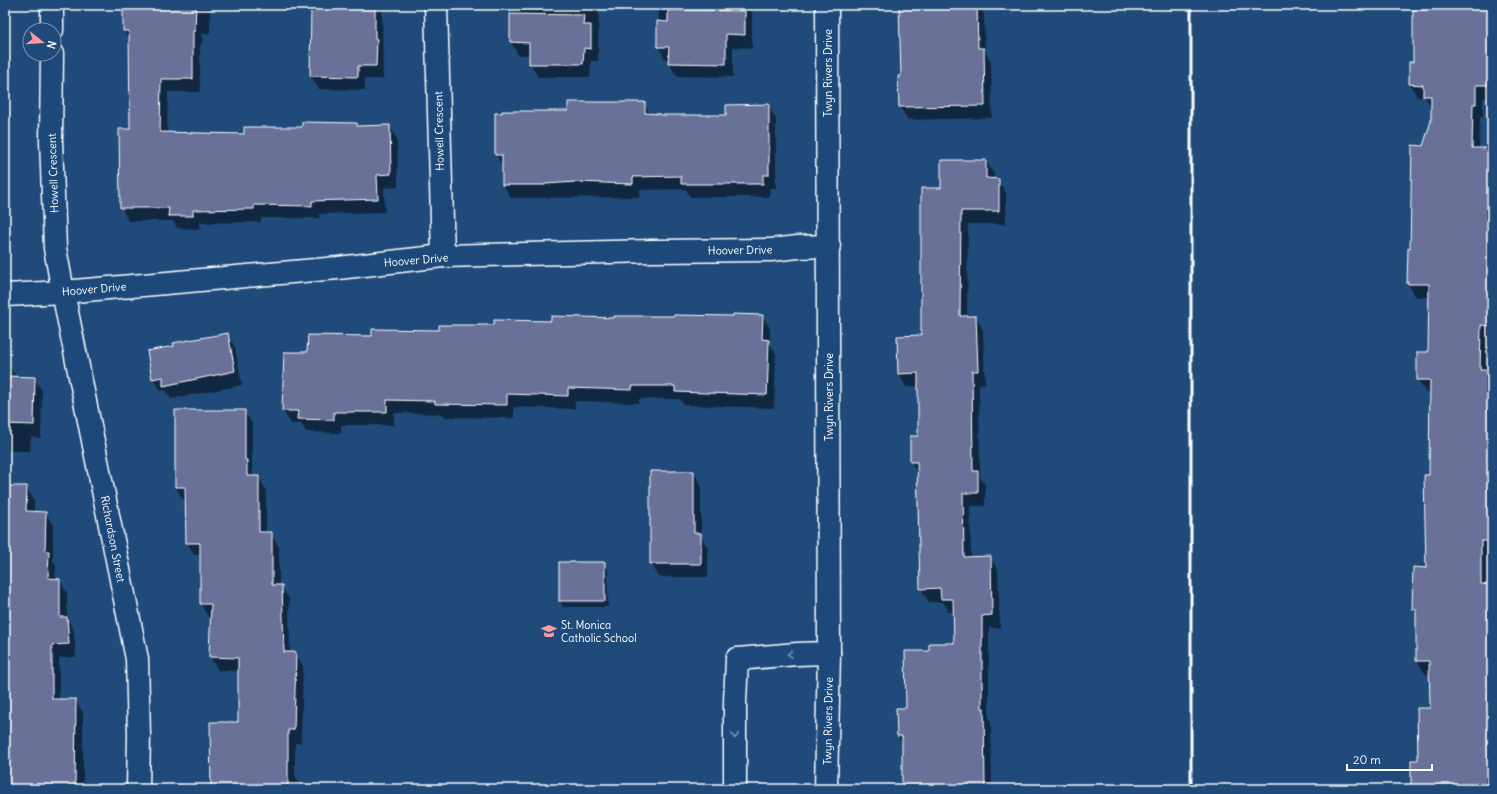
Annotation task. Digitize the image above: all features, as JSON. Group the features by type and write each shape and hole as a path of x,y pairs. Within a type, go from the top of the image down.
{"street":[{"path":"52,5 52,22"},
{"name":"Howell Crescent","path":"436,5 443,256"},
{"name":"Twyn Rivers Drive","path":"826,789 829,653 829,246 827,5"},
{"name":"Howell Crescent","path":"52,62 51,140 55,248 63,292"},
{"name":"Hoover Drive","path":"5,294 63,292 338,268 443,256 771,250 829,246"},
{"name":"Richardson Street","path":"63,292 137,659 139,735 138,789"},
{"path":"734,789 737,659 829,653"}],"building":[{"path":"123,5 196,5 195,31 193,31 193,79 161,79 160,132 244,134 244,127 302,127 302,122 357,123 357,126 390,125 391,174 377,175 378,199 312,201 312,206 254,205 254,209 193,210 193,216 168,216 169,208 120,208 119,129 130,129 129,31 123,31"},
{"path":"311,5 375,5 375,38 377,39 376,66 358,66 358,77 310,76"},
{"path":"899,5 977,5 978,48 984,48 985,106 899,107 898,76 901,76"},
{"path":"1492,7 1492,85 1476,85 1476,104 1473,104 1472,148 1492,148 1492,326 1481,325 1480,370 1492,370 1492,541 1481,541 1481,584 1492,585 1491,785 1473,785 1473,789 1411,789 1411,760 1418,760 1417,708 1430,708 1429,661 1416,661 1416,609 1412,609 1413,567 1426,568 1424,475 1429,475 1430,380 1417,380 1417,352 1428,352 1429,284 1407,284 1408,248 1410,248 1412,145 1423,146 1431,121 1431,96 1423,96 1423,85 1409,84 1409,62 1413,62 1413,10 1429,10 1430,8"},
{"path":"668,10 745,11 745,35 726,34 726,64 668,63 669,47 657,47 657,21 668,22"},
{"path":"510,14 584,15 583,25 591,25 591,49 584,48 583,64 529,64 529,43 510,42"},
{"path":"568,102 645,102 645,113 660,115 726,115 726,105 769,104 769,175 763,175 763,184 681,184 681,176 633,177 633,184 576,182 545,185 502,185 502,155 495,155 495,113 502,113 502,111 568,111"},
{"path":"941,160 986,160 986,178 999,179 999,211 961,211 960,316 976,316 978,371 972,371 973,471 978,471 978,493 963,493 964,557 991,556 992,615 982,616 982,708 984,708 985,789 902,789 902,736 897,736 896,708 906,708 905,651 929,651 929,643 954,643 953,599 941,599 940,588 920,589 917,462 910,462 910,436 918,436 918,373 898,374 897,336 921,335 921,188 941,188"},
{"path":"733,314 763,315 762,339 769,340 767,395 675,392 675,386 632,386 632,390 568,388 568,396 507,394 507,405 435,404 435,401 387,400 387,412 334,412 334,420 297,419 298,411 282,411 284,352 307,352 308,335 372,336 372,329 439,330 439,325 494,325 494,320 551,321 551,316 614,318 614,316 733,316"},
{"path":"228,333 235,371 163,386 163,377 152,379 147,351 174,346 173,343"},
{"path":"5,376 35,377 34,425 5,424"},
{"path":"175,410 245,410 245,460 247,460 247,476 259,476 259,532 272,532 272,585 282,585 284,652 296,652 294,730 288,730 288,789 211,789 210,722 238,722 238,658 209,657 211,604 200,604 200,543 186,543 185,487 175,487"},
{"path":"650,471 694,471 694,533 701,533 701,564 650,564"},
{"path":"5,486 27,486 26,511 46,512 45,551 49,551 48,578 60,579 60,617 67,617 69,644 52,645 52,699 76,699 75,789 45,789 45,786 5,786"},
{"path":"559,562 605,562 605,601 559,601"}],"railway":[{"path":"1191,5 1191,789"}],"place":[{"name":"St. Monica Catholic School","path":"549,631"}]}
